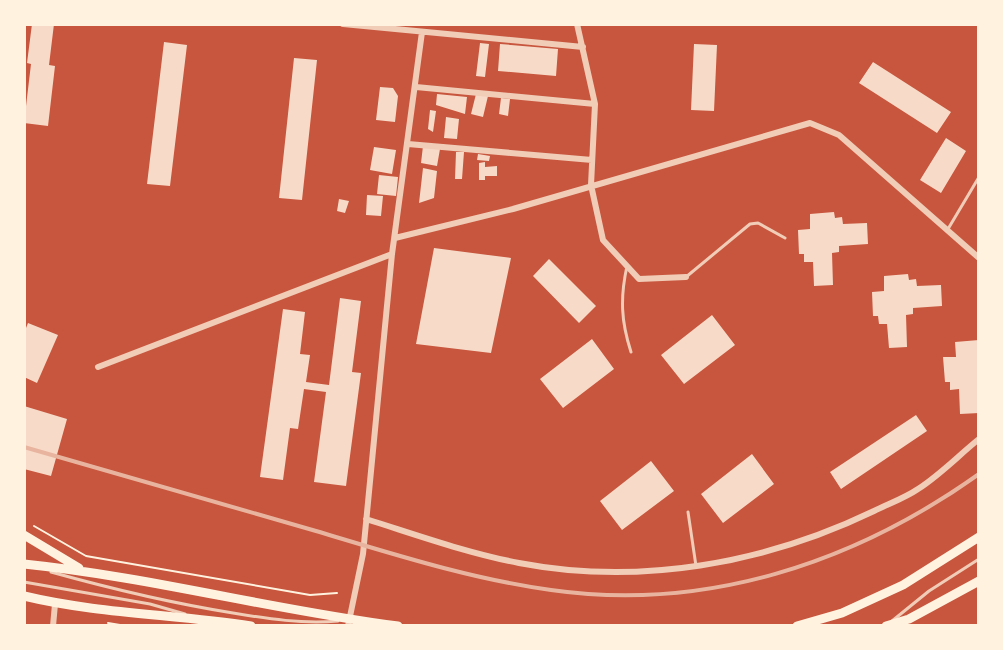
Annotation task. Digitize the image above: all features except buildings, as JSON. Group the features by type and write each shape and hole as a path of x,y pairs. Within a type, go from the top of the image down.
{"main road":[{"path":"24,535 82,570"},
{"path":"797,626 842,613 903,585 979,537"},
{"path":"24,564 82,570 349,623 398,626"},
{"path":"886,626 909,619 979,581"},
{"path":"24,596 55,604 126,614 200,618 249,626"}],"street":[{"path":"343,24 583,47"},
{"path":"577,24 595,104 591,185 603,240 639,279 686,277"},
{"path":"349,623 363,554 392,254 422,32"},
{"path":"416,87 595,104"},
{"path":"395,238 513,209 810,123 839,135 979,258"},
{"path":"408,144 592,160"},
{"path":"98,367 392,254"},
{"path":"366,519 474,553 564,570 620,573 666,571 764,553 859,518 918,489 979,439"},
{"path":"53,626 55,604"}],"lane":[{"path":"948,231 979,177"},
{"path":"686,277 750,224 758,223 785,238"},
{"path":"627,266 621,294 622,324 631,352"},
{"path":"688,512 696,566"},
{"path":"886,626 929,591 979,559"},
{"path":"24,564 129,594 186,606 304,624 349,623"},
{"path":"24,582 150,604 200,618"}],"path":[{"path":"24,523 86,556 310,595 337,593"}],"railway":[{"path":"24,447 462,573 551,590 609,595 666,594 776,574 830,556 881,533 979,474"}]}
